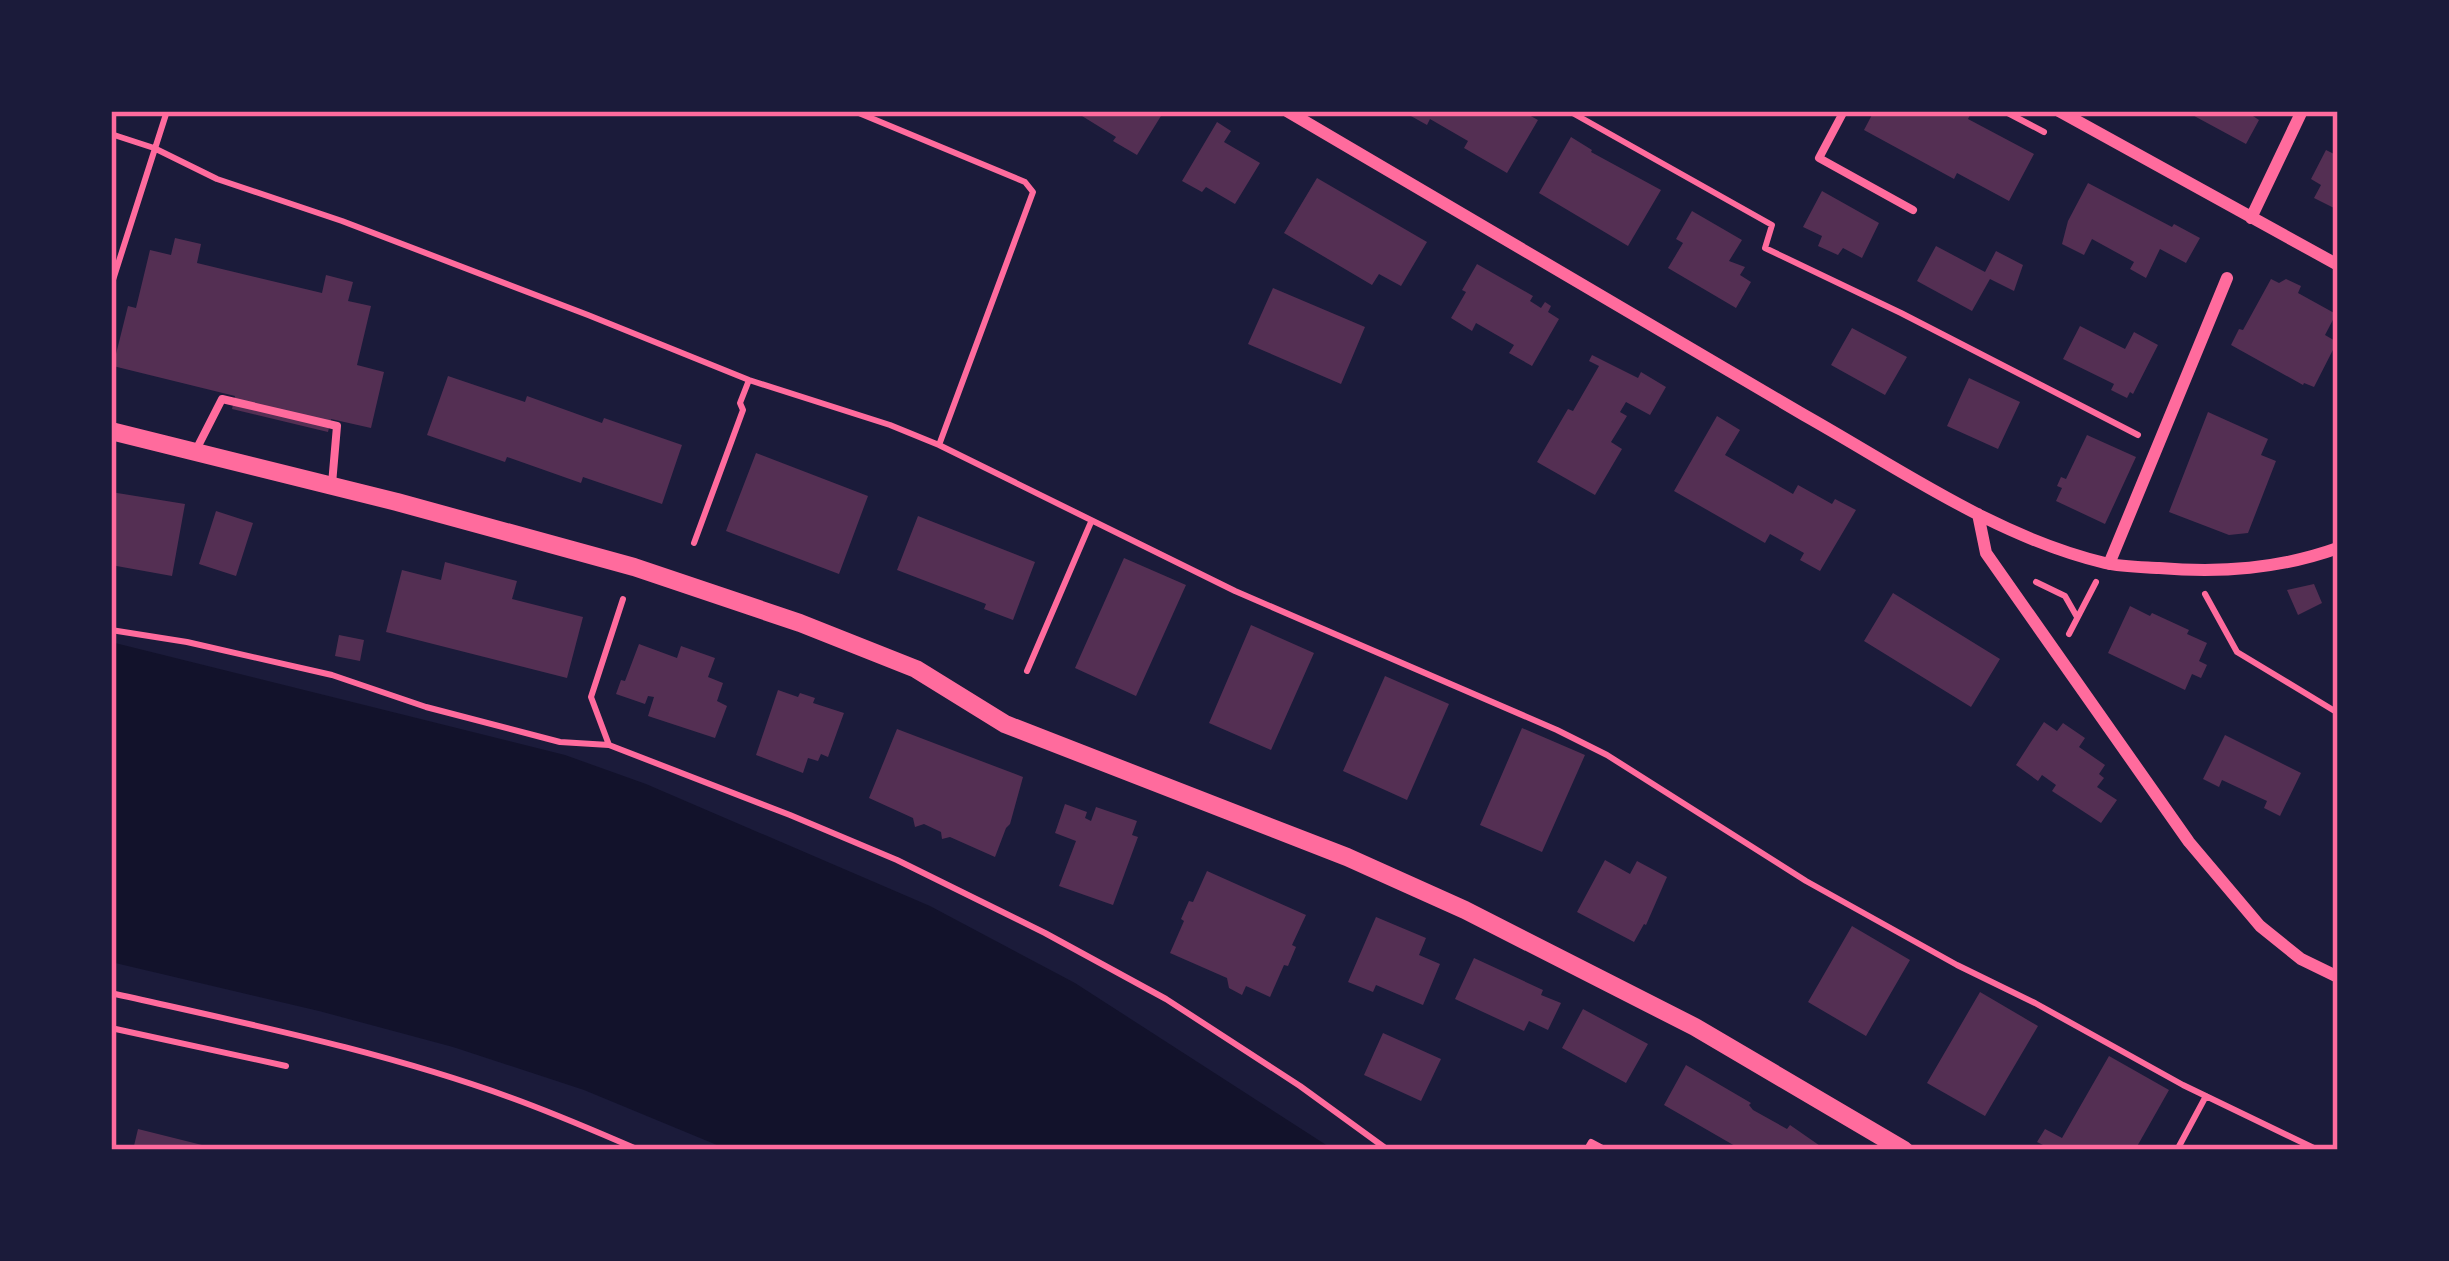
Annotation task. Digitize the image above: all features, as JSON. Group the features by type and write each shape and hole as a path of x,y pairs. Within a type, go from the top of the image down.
{"street":[{"path":"1287,111 1978,514 2054,548 2109,564 2202,572 2305,560 2338,548"},
{"path":"2059,111 2338,266"},
{"path":"2251,218 2302,111"},
{"path":"2109,564 2227,278"},
{"path":"111,431 634,567 800,623 916,669 1005,724 1347,856 1465,910 1695,1027 1904,1150"},
{"path":"1978,514 1986,553 2189,842 2260,926 2301,959 2338,977"}],"lane":[{"path":"1844,111 1819,158 1913,210"},
{"path":"195,452 222,399 337,426 332,485"}],"path":[{"path":"111,286 166,111"},
{"path":"854,111 1025,182 1033,192 939,445"},
{"path":"1569,111 1772,225 1765,248 2158,446"},
{"path":"111,134 154,148 217,179 342,221 748,380 939,445 1235,591 1607,755 1807,881 1957,965 2318,1150"},
{"path":"694,543 743,410 740,404 748,380"},
{"path":"1028,671 1091,522"},
{"path":"2080,610 2098,579"},
{"path":"2203,591 2236,652 2338,712"},
{"path":"609,746 590,697 623,599"},
{"path":"111,630 332,675 427,707 560,742 609,746 790,815 897,860 1166,999 1388,1150"},
{"path":"111,993 340,1046 446,1076 519,1100 639,1150"},
{"path":"111,1028 286,1066"},
{"path":"2176,1150 2206,1096"},
{"path":"1587,1149 1592,1142 1606,1150"}],"shaded area":[{"path":"111,642 565,755 646,784 930,906 1075,983 1334,1150 729,1150 584,1090 453,1047 111,962"}],"building":[{"path":"1085,111 1164,111 1137,155 1082,116"},
{"path":"1402,111 1522,111 1538,120 1507,173 1464,148 1468,141 1430,119 1427,125"},
{"path":"1874,111 1962,111 1970,115 1968,119 2034,154 2009,201 1957,173 1954,179 1864,130"},
{"path":"2185,111 2256,111 2253,116 2259,120 2246,144"},
{"path":"1217,122 1231,131 1224,142 1260,163 1235,204 1206,187 1202,192 1182,181"},
{"path":"1571,137 1661,190 1628,246 1539,193"},
{"path":"2326,150 2338,156 2338,210 2314,198 2321,185 2311,179"},
{"path":"1317,178 1427,242 1401,286 1379,274 1372,285 1284,233"},
{"path":"2088,183 2200,238 2186,263 2160,249 2146,278 2130,269 2134,262 2092,239 2084,255 2062,244"},
{"path":"1822,191 1879,223 1862,258 1843,248 1838,255 1818,246 1822,236 1803,227"},
{"path":"1692,211 1742,240 1729,261 1745,267 1740,275 1751,282 1736,308 1668,268 1683,243 1676,239"},
{"path":"175,238 201,244 197,263 322,293 326,275 353,282 348,301 371,306 357,365 384,372 371,428 331,419 328,432 232,409 235,396 113,366 128,306 136,308 150,250 171,255"},
{"path":"1936,246 1985,272 1996,251 2023,265 2014,291 1990,279 1972,311 1917,281"},
{"path":"1477,264 1533,296 1530,301 1541,308 1545,302 1551,306 1548,312 1559,319 1532,366 1509,353 1514,345 1476,323 1472,331 1451,318"},
{"path":"2271,279 2301,286 2298,293 2336,314 2325,335 2337,342 2314,387 2231,345"},
{"path":"1273,288 1365,327 1341,384 1248,344"},
{"path":"2080,326 2125,349 2134,332 2158,345 2133,394 2127,398 2111,390 2114,384 2063,359"},
{"path":"1852,328 1907,357 1885,395 1831,365"},
{"path":"1592,355 1638,378 1641,372 1666,387 1650,415 1626,402 1620,412 1627,416 1611,442 1622,449 1595,495 1537,462 1599,366 1589,361"},
{"path":"448,376 525,402 527,396 602,423 604,418 682,445 662,504 583,477 581,483 507,457 505,462 427,435"},
{"path":"1969,378 2020,402 1998,449 1947,426"},
{"path":"2208,412 2268,439 2261,455 2276,461 2248,533 2229,535 2169,512"},
{"path":"1717,416 1740,430 1725,455 1793,494 1798,485 1832,504 1835,499 1856,510 1820,571 1800,560 1804,553 1770,534 1765,543 1674,491"},
{"path":"2087,435 2136,457 2105,524 2056,501 2061,477 2066,479"},
{"path":"756,453 868,496 839,574 726,531"},
{"path":"111,492 185,504 172,576 111,565"},
{"path":"216,511 253,523 236,576 199,564"},
{"path":"918,516 1035,562 1013,620 984,609 986,604 897,570"},
{"path":"1124,558 1186,585 1136,696 1075,668"},
{"path":"445,562 517,581 512,599 583,617 567,678 386,632 402,570 441,580"},
{"path":"2314,584 2322,603 2298,615 2287,590"},
{"path":"1893,593 2000,659 1971,707 1864,641"},
{"path":"2130,606 2189,630 2187,634 2207,643 2199,661 2207,665 2201,678 2192,674 2185,690 2108,653"},
{"path":"1251,625 1314,653 1271,750 1209,723"},
{"path":"339,635 364,640 360,661 335,656"},
{"path":"639,644 677,658 681,646 715,658 708,677 723,683 717,701 727,706 715,738 648,716 654,697 648,696 645,704 616,694"},
{"path":"1385,676 1449,704 1407,800 1343,771"},
{"path":"778,690 815,698 813,703 844,713 828,757 808,758 803,773 756,755"},
{"path":"2044,722 2057,731 2063,723 2085,738 2079,747 2105,765 2097,787 2117,800 2101,823 2052,791 2056,785 2042,775 2038,781 2016,765"},
{"path":"1522,728 1585,755 1542,852 1480,825"},
{"path":"897,729 1023,777 995,857 950,837 942,839 941,832 924,824 915,827 913,818 869,798"},
{"path":"2225,735 2301,773 2280,816 2264,808 2267,801 2222,780 2219,787 2203,779"},
{"path":"1065,804 1087,812 1085,818 1091,821 1096,807 1137,821 1132,835 1138,837 1113,905 1059,886 1076,841 1055,833"},
{"path":"1605,860 1630,874 1637,861 1667,877 1634,942 1577,912"},
{"path":"1207,871 1306,915 1288,966 1284,965 1270,997 1246,986 1242,995 1229,988 1227,978 1170,953 1189,901 1193,902"},
{"path":"1376,917 1426,938 1419,955 1440,964 1423,1005 1376,985 1373,992 1348,982"},
{"path":"1852,926 1910,960 1866,1036 1808,1002"},
{"path":"1474,958 1561,1003 1548,1030 1529,1021 1524,1031 1455,999"},
{"path":"1980,992 2038,1026 1985,1116 1927,1083"},
{"path":"1583,1009 1648,1044 1626,1083 1562,1048"},
{"path":"1383,1033 1441,1059 1421,1101 1364,1075"},
{"path":"2109,1056 2169,1090 2135,1150 2053,1150 2037,1142 2045,1129 2062,1138"},
{"path":"1686,1065 1751,1103 1753,1110 1787,1129 1790,1125 1826,1150 1742,1150 1664,1105"},
{"path":"138,1129 214,1148 133,1150"}]}
